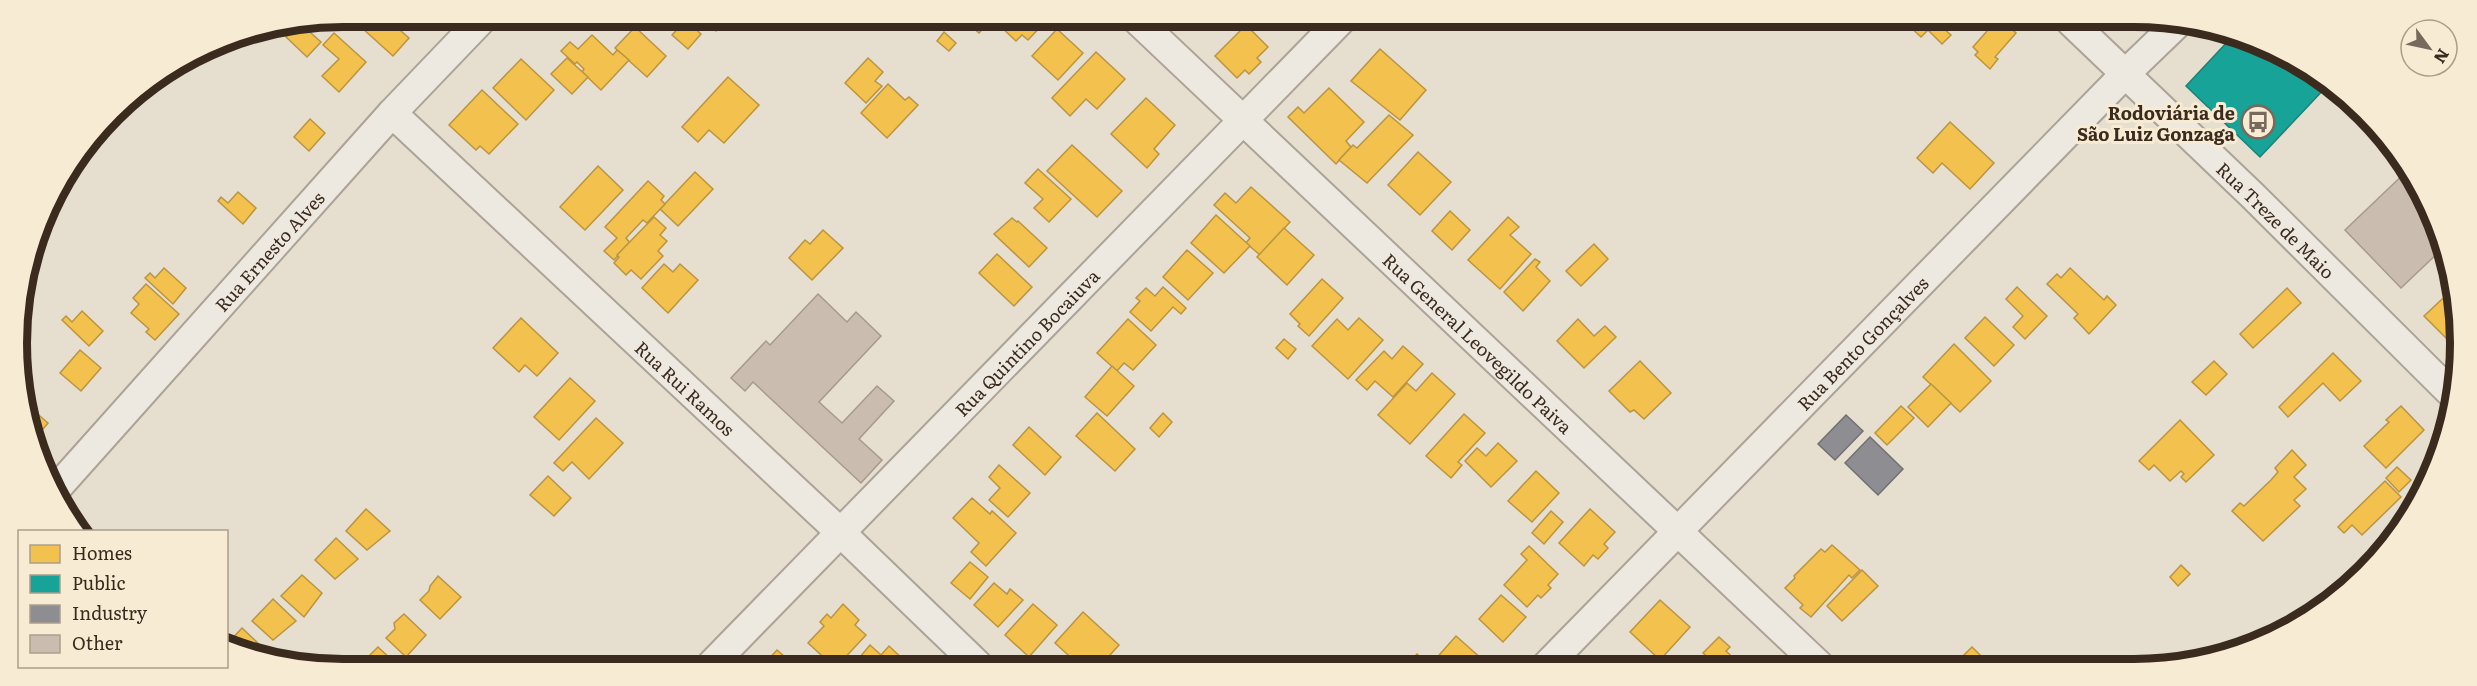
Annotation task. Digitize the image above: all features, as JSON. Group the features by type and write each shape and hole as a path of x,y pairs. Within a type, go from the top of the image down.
{"street":[{"name":"Rua Ernesto Alves","path":"61,484 392,113 474,27"},
{"name":"Rua General Leovegildo Paiva","path":"1144,27 1813,659"},
{"name":"Rua Quintino Bocaiuva","path":"717,659 1334,27"},
{"name":"Rua Treze de Maio","path":"2076,27 2253,196 2446,388"},
{"name":"Rua Bento Gonçalves","path":"1553,659 2125,74 2171,30"},
{"name":"Rua Rui Ramos","path":"392,113 973,659"}],"building: Homes":[{"path":"361,27 396,27 409,38 393,56"},
{"path":"635,27 666,56 647,77 615,48"},
{"path":"679,27 694,27 701,34 688,49 672,35"},
{"path":"972,27 985,27 979,33"},
{"path":"1001,27 1040,27 1028,40 1022,35 1016,41"},
{"path":"1244,27 1248,27 1268,47 1257,58 1261,62 1249,74 1245,70 1237,78 1215,56"},
{"path":"1910,27 1944,27 1951,35 1942,44 1928,30 1921,37"},
{"path":"1991,27 2010,27 2016,33 1995,57 1998,59 1990,69 1975,55 1978,52 1973,47"},
{"path":"307,29 321,42 307,57 286,37 291,32"},
{"path":"1057,29 1083,53 1058,80 1032,56"},
{"path":"944,32 956,43 949,51 937,41"},
{"path":"334,33 366,62 339,92 322,76 339,59 323,45"},
{"path":"592,35 613,55 617,50 629,60 601,90 582,72 584,69 577,62 575,64 561,51 570,42 578,49"},
{"path":"1380,49 1426,90 1400,120 1351,81"},
{"path":"1096,52 1125,79 1097,109 1086,99 1070,116 1052,98"},
{"path":"567,58 588,77 572,94 551,74"},
{"path":"868,58 883,72 875,81 882,86 866,103 845,83"},
{"path":"521,59 554,90 526,120 493,88"},
{"path":"728,77 759,105 724,143 709,130 698,142 682,127"},
{"path":"888,84 905,100 909,97 918,105 887,138 861,113"},
{"path":"1329,88 1364,122 1346,141 1351,147 1336,164 1288,117 1298,107 1304,113"},
{"path":"482,90 518,124 489,154 480,146 476,150 449,125"},
{"path":"1146,98 1175,125 1154,149 1159,154 1147,168 1111,134"},
{"path":"1389,115 1413,135 1367,183 1339,160 1353,145 1357,148"},
{"path":"310,119 325,133 309,151 294,137"},
{"path":"1950,122 1994,163 1970,189 1942,163 1933,173 1917,158"},
{"path":"1072,145 1122,191 1097,217 1047,171"},
{"path":"1418,152 1451,182 1420,215 1388,185"},
{"path":"598,166 623,190 585,230 560,207"},
{"path":"1038,169 1071,199 1049,222 1034,208 1043,199 1025,183"},
{"path":"695,172 713,189 678,226 660,209"},
{"path":"648,181 664,196 661,200 665,204 647,223 643,220 626,238 630,243 614,260 604,251 617,238 605,227"},
{"path":"1251,187 1290,222 1260,255 1246,243 1250,238 1214,205 1225,193 1236,203"},
{"path":"238,192 256,208 243,224 218,201 221,197 228,203"},
{"path":"1450,211 1470,230 1452,250 1432,231"},
{"path":"1216,215 1250,246 1224,273 1191,243"},
{"path":"654,217 666,228 660,235 667,241 658,251 663,256 641,279 631,270 626,275 614,263 619,257 617,255"},
{"path":"1508,217 1519,227 1510,235 1531,254 1500,289 1468,260"},
{"path":"1012,218 1047,248 1029,267 994,234"},
{"path":"1284,228 1314,255 1287,285 1257,257"},
{"path":"823,230 843,248 812,280 789,258 805,240 810,244"},
{"path":"1594,244 1608,259 1581,286 1566,271"},
{"path":"1187,250 1213,273 1188,300 1163,277"},
{"path":"997,254 1032,287 1014,306 979,273"},
{"path":"1535,259 1540,262 1536,267 1550,281 1523,311 1504,292"},
{"path":"664,264 673,272 680,264 698,280 668,313 642,288"},
{"path":"164,268 186,288 173,304 145,278 150,273 155,278"},
{"path":"2070,268 2104,300 2107,296 2116,305 2089,334 2074,318 2078,314 2047,284 2057,274 2061,278"},
{"path":"1322,279 1343,298 1309,336 1290,314"},
{"path":"146,284 179,314 155,340 146,332 149,329 131,313 139,304 133,298"},
{"path":"1163,287 1186,308 1181,314 1173,307 1151,331 1130,312 1140,301 1136,298 1146,288 1155,296"},
{"path":"2017,287 2047,316 2025,339 2013,327 2023,316 2006,299"},
{"path":"2287,288 2301,303 2253,348 2240,334"},
{"path":"2446,295 2450,336 2447,339 2424,316"},
{"path":"82,311 103,331 89,346 62,320 66,316 72,322"},
{"path":"1985,317 2014,345 1994,366 1965,338"},
{"path":"521,318 558,353 537,376 525,365 519,372 493,348"},
{"path":"1359,318 1383,340 1348,379 1312,346 1337,319 1348,330"},
{"path":"1128,319 1156,345 1133,370 1124,363 1117,371 1097,353"},
{"path":"1578,319 1594,336 1605,326 1616,337 1584,368 1557,341"},
{"path":"1284,339 1296,349 1288,359 1276,348"},
{"path":"1954,344 1991,381 1960,412 1923,377"},
{"path":"1403,346 1423,364 1393,397 1375,381 1367,390 1356,380 1384,351 1392,359"},
{"path":"80,350 101,368 81,391 60,373"},
{"path":"2333,353 2361,381 2340,401 2323,383 2288,417 2279,407"},
{"path":"1640,361 1671,393 1644,419 1634,410 1630,412 1609,391"},
{"path":"2214,361 2227,374 2206,395 2192,382"},
{"path":"1112,366 1134,386 1107,416 1085,397"},
{"path":"1432,373 1455,394 1410,444 1378,415 1407,383 1416,391"},
{"path":"570,378 595,401 559,440 534,417"},
{"path":"1931,384 1951,403 1928,427 1908,407"},
{"path":"1901,406 1914,418 1887,445 1875,433"},
{"path":"2401,406 2424,430 2386,468 2364,446 2389,422 2386,420"},
{"path":"35,411 48,423 40,432"},
{"path":"1097,413 1135,449 1115,471 1076,436"},
{"path":"1163,413 1172,422 1159,437 1150,428"},
{"path":"1464,414 1485,433 1458,462 1462,465 1451,478 1426,456"},
{"path":"596,418 623,443 589,479 572,462 563,471 554,463"},
{"path":"2180,420 2214,455 2186,482 2181,477 2184,474 2181,471 2170,481 2154,465 2149,470 2139,461"},
{"path":"1029,427 1061,457 1045,475 1013,445"},
{"path":"1498,443 1517,461 1491,487 1465,461 1477,448 1486,456"},
{"path":"2292,450 2306,465 2294,477 2306,489 2294,500 2300,506 2263,541 2232,511 2240,503 2244,506 2271,480 2278,472 2275,468"},
{"path":"999,465 1030,493 1008,517 989,500 1000,488 989,477"},
{"path":"2397,467 2411,480 2399,492 2386,478"},
{"path":"1536,471 1559,493 1532,522 1508,501"},
{"path":"548,476 571,498 554,516 530,495"},
{"path":"2385,481 2401,497 2362,535 2352,525 2344,533 2338,527"},
{"path":"972,498 990,514 992,511 1016,533 986,566 971,552 979,543 953,518"},
{"path":"366,509 390,531 367,550 346,531"},
{"path":"1590,509 1615,532 1604,544 1608,548 1598,559 1593,555 1584,566 1559,543"},
{"path":"1551,511 1563,522 1544,544 1532,533"},
{"path":"336,538 358,559 335,579 315,560"},
{"path":"1832,545 1860,570 1852,578 1849,575 1811,617 1800,608 1803,605 1785,588 1821,549 1825,552"},
{"path":"1529,546 1558,574 1548,585 1551,588 1541,598 1538,595 1527,607 1504,585 1527,560 1521,554"},
{"path":"970,562 988,577 970,599 951,583"},
{"path":"2181,565 2190,574 2178,586 2170,577"},
{"path":"1862,570 1878,586 1842,621 1827,606"},
{"path":"302,575 322,593 304,617 281,596"},
{"path":"438,576 461,597 440,619 420,600"},
{"path":"994,583 1007,594 1010,589 1023,600 998,627 974,605"},
{"path":"1501,595 1526,617 1503,642 1479,619"},
{"path":"273,599 296,621 273,640 252,621"},
{"path":"1660,600 1690,627 1661,659 1630,632"},
{"path":"843,604 859,620 855,625 866,635 844,659 826,659 808,643 824,626 820,622 827,614 831,618"},
{"path":"1033,604 1057,625 1029,657 1005,635"},
{"path":"1083,612 1119,645 1106,659 1072,659 1055,643"},
{"path":"404,614 426,635 406,657 386,638 395,629 394,623"},
{"path":"242,628 262,647 261,648 232,639"},
{"path":"1456,636 1482,659 1436,659"},
{"path":"1719,637 1730,647 1726,651 1735,659 1710,659 1703,653"},
{"path":"870,645 881,655 889,646 903,659 858,659"},
{"path":"378,647 391,659 366,659"},
{"path":"1972,647 1984,659 1960,659"},
{"path":"777,650 787,659 769,659"},
{"path":"1417,654 1422,659 1412,659"}],"building: Public":[{"name":"Rodoviária de São Luiz Gonzaga","path":"2228,42 2255,51 2292,69 2323,90 2260,157 2186,86"}],"building: Industry":[{"path":"1846,415 1863,431 1835,460 1818,444"},
{"path":"1870,437 1903,469 1878,495 1845,463"}],"building: Other":[{"path":"2402,175 2426,222 2437,254 2401,288 2345,230"},
{"path":"818,294 847,322 856,312 881,336 819,402 842,423 877,386 894,401 859,439 882,460 861,483 753,382 745,391 731,378 766,341 770,345"}],"place":[{"name":"Rodoviária de São Luiz Gonzaga","path":"2258,122"}]}
